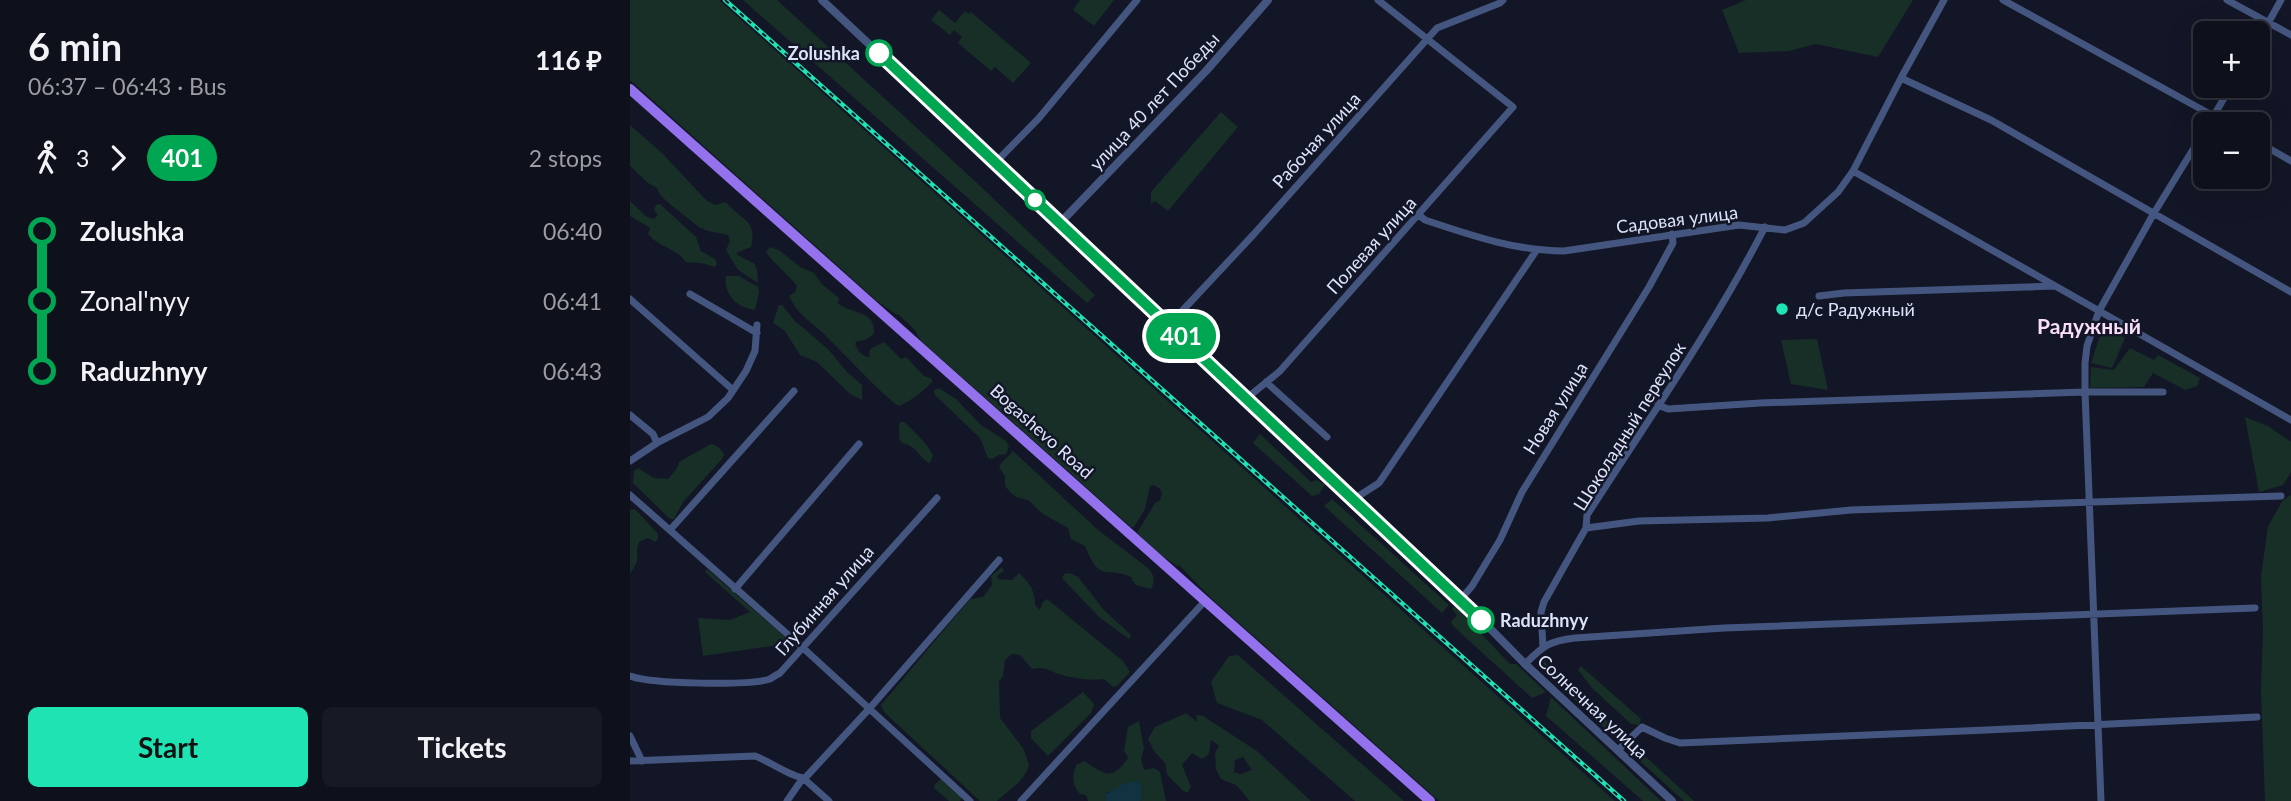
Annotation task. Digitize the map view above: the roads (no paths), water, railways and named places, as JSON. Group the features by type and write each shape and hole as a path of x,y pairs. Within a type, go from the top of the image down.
{"main road":[{"name":"Bogashevo Road","path":"630,89 1430,801"}],"street":[{"name":"Солнечная улица","path":"822,0 1461,599 1525,664 1672,801"},
{"path":"995,163 1039,118 1137,0"},
{"name":"улица 40 лет Победы","path":"1060,223 1206,71 1268,0"},
{"path":"1378,0 1427,39"},
{"name":"Рабочая улица","path":"1169,326 1437,28 1503,0"},
{"name":"Садовая улица","path":"1419,215 1424,220 1467,234 1536,251 1564,251 1739,225 1784,230 1804,223 1838,192 1853,171 1944,0"},
{"path":"2003,0 2207,112"},
{"path":"2227,0 2264,21"},
{"path":"2269,21 2281,0"},
{"path":"2270,24 2291,36"},
{"name":"Полевая улица","path":"1247,398 1280,371 1513,107 1427,39"},
{"path":"1901,78 1991,120 2291,292"},
{"path":"2270,149 2291,161"},
{"path":"2101,801 2084,363 2099,311 2193,150"},
{"path":"1853,171 2291,420"},
{"name":"Шоколадный переулок","path":"1543,647 1541,612 1544,602 1586,528 1587,515 1686,365 1765,227"},
{"name":"Новая улица","path":"1461,599 1493,552 1522,492 1649,287 1673,243 1672,234"},
{"path":"1354,499 1379,483 1536,251"},
{"path":"1819,296 2056,286"},
{"path":"630,461 657,443 708,417 733,390 755,351 757,329 690,294"},
{"path":"630,299 733,390"},
{"path":"1266,382 1327,437"},
{"path":"670,530 794,391"},
{"path":"1658,405 1668,410 1760,403 2085,392 2163,392"},
{"path":"630,415 653,434 657,443"},
{"path":"735,589 859,444"},
{"path":"630,495 970,801"},
{"path":"1586,528 1639,521 1768,518 1851,510 2281,496"},
{"name":"Глубинная улица","path":"630,676 650,681 756,681 780,673 937,498"},
{"path":"787,801 803,778 813,771 869,709 999,560"},
{"path":"1021,801 1205,601"},
{"path":"1525,664 1543,647 1555,641 1575,638 1724,628 2255,608"},
{"path":"1618,750 1642,727 1680,743 1866,737 2257,717"},
{"path":"630,736 642,761"},
{"path":"630,761 755,756 803,778 829,801"}],"water":[{"path":"1138,781 1143,790 1140,801 1106,801 1106,794 1123,784"}],"railway":[{"path":"725,0 1624,801"}],"place":[{"name":"Zolushka","path":"879,53"},
{"name":"д/с Радужный","path":"1782,309"},
{"name":"Raduzhnyy","path":"1481,620"}],"district":[{"name":"Радужный","path":"2089,325"}]}
